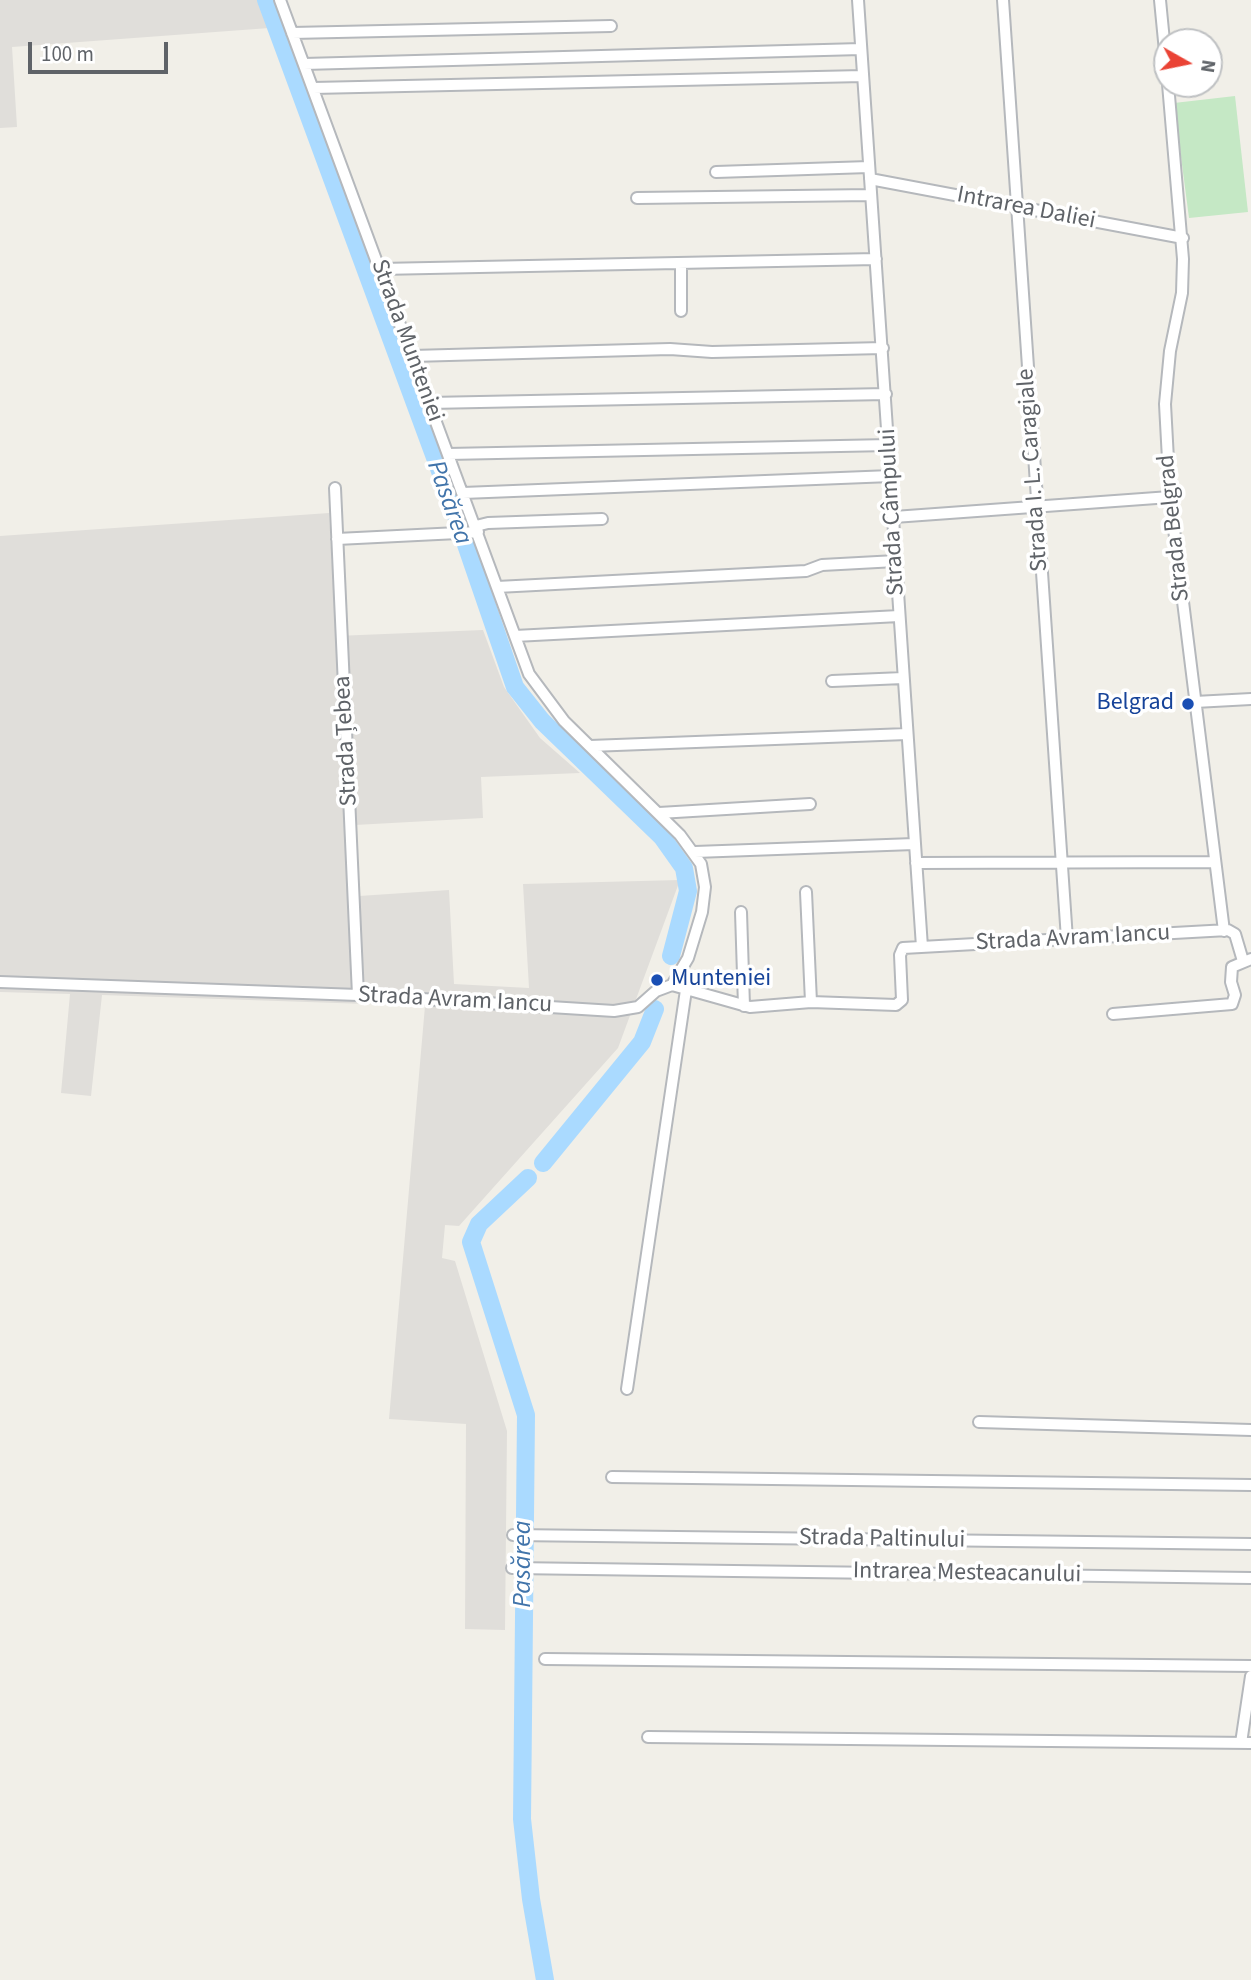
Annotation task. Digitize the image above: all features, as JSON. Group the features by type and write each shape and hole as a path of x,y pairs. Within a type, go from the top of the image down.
{"street":[{"name":"Strada Munteniei","path":"280,0 463,493 469,531 497,587 529,674 543,697 695,852 704,876 704,899 688,958 672,985"},
{"name":"Strada Câmpului","path":"858,0 922,947"},
{"name":"Strada I. L. Caragiale","path":"1003,0 1067,939"},
{"path":"1160,0 1163,28"},
{"path":"446,29 455,22 568,21"},
{"path":"292,33 611,26"},
{"path":"304,64 861,50"},
{"path":"313,88 863,76"},
{"name":"Strada Belgrad","path":"1169,98 1182,238 1182,293 1170,351 1165,404 1170,498 1224,931 1235,934 1247,960"},
{"name":"Intrarea Daliei","path":"716,172 870,173 1016,208 1182,238"},
{"path":"637,198 871,195"},
{"path":"380,269 876,259"},
{"path":"681,263 681,311"},
{"path":"412,356 670,349 712,352 883,348"},
{"path":"429,403 886,394"},
{"path":"448,454 889,445"},
{"path":"463,493 891,476"},
{"name":"Strada Țebea","path":"335,488 358,995"},
{"path":"894,517 1170,498"},
{"path":"337,539 469,531 488,523 602,519"},
{"path":"497,587 806,571 822,565 897,561"},
{"path":"515,636 899,616"},
{"path":"832,681 904,678"},
{"path":"1195,702 1251,699"},
{"path":"590,746 907,734"},
{"path":"659,813 810,804"},
{"path":"695,852 914,844"},
{"path":"916,863 1215,862"},
{"path":"806,892 811,1002"},
{"path":"741,912 744,1006"},
{"name":"Strada Avram Iancu","path":"922,947 1224,931"},
{"path":"672,985 744,1006 811,1002 900,1004 900,951 922,947"},
{"path":"1112,1014 1232,1004 1236,995 1231,982 1232,967 1247,960"},
{"name":"Strada Avram Iancu","path":"0,982 358,995 614,1011 638,1007 656,991 672,985"},
{"path":"627,1389 686,990"},
{"path":"979,1422 1251,1430"},
{"path":"612,1477 1251,1486"},
{"name":"Strada Paltinului","path":"513,1535 1251,1544"},
{"name":"Intrarea Mesteacanului","path":"512,1568 1251,1578"},
{"path":"545,1659 1251,1666"},
{"path":"648,1737 1246,1743 1251,1676"}],"shaded area":[{"path":"0,0 273,0 283,27 12,47 17,127 0,128"},
{"path":"329,513 336,636 483,630 504,687 540,738 580,773 481,777 483,818 355,825 359,896 449,890 454,984 529,988 523,884 680,880 618,1048 459,1226 445,1225 442,1258 455,1261 507,1431 505,1630 465,1629 466,1424 389,1419 425,1006 102,995 91,1096 61,1093 70,994 0,992 0,536"}],"green space":[{"path":"1235,96 1248,212 1189,218 1174,103"}],"waterway":[{"name":"Pasărea","path":"266,0 451,501 515,687 542,721 662,837 684,868 688,891 671,956"},
{"name":"Pasărea","path":"543,1163 642,1042 655,1009"},
{"name":"Pasărea","path":"528,1178 479,1224 471,1242 526,1415 522,1819 531,1899 545,1980"}],"place":[{"name":"Belgrad","path":"1188,704"},
{"name":"Munteniei","path":"657,980"}]}
